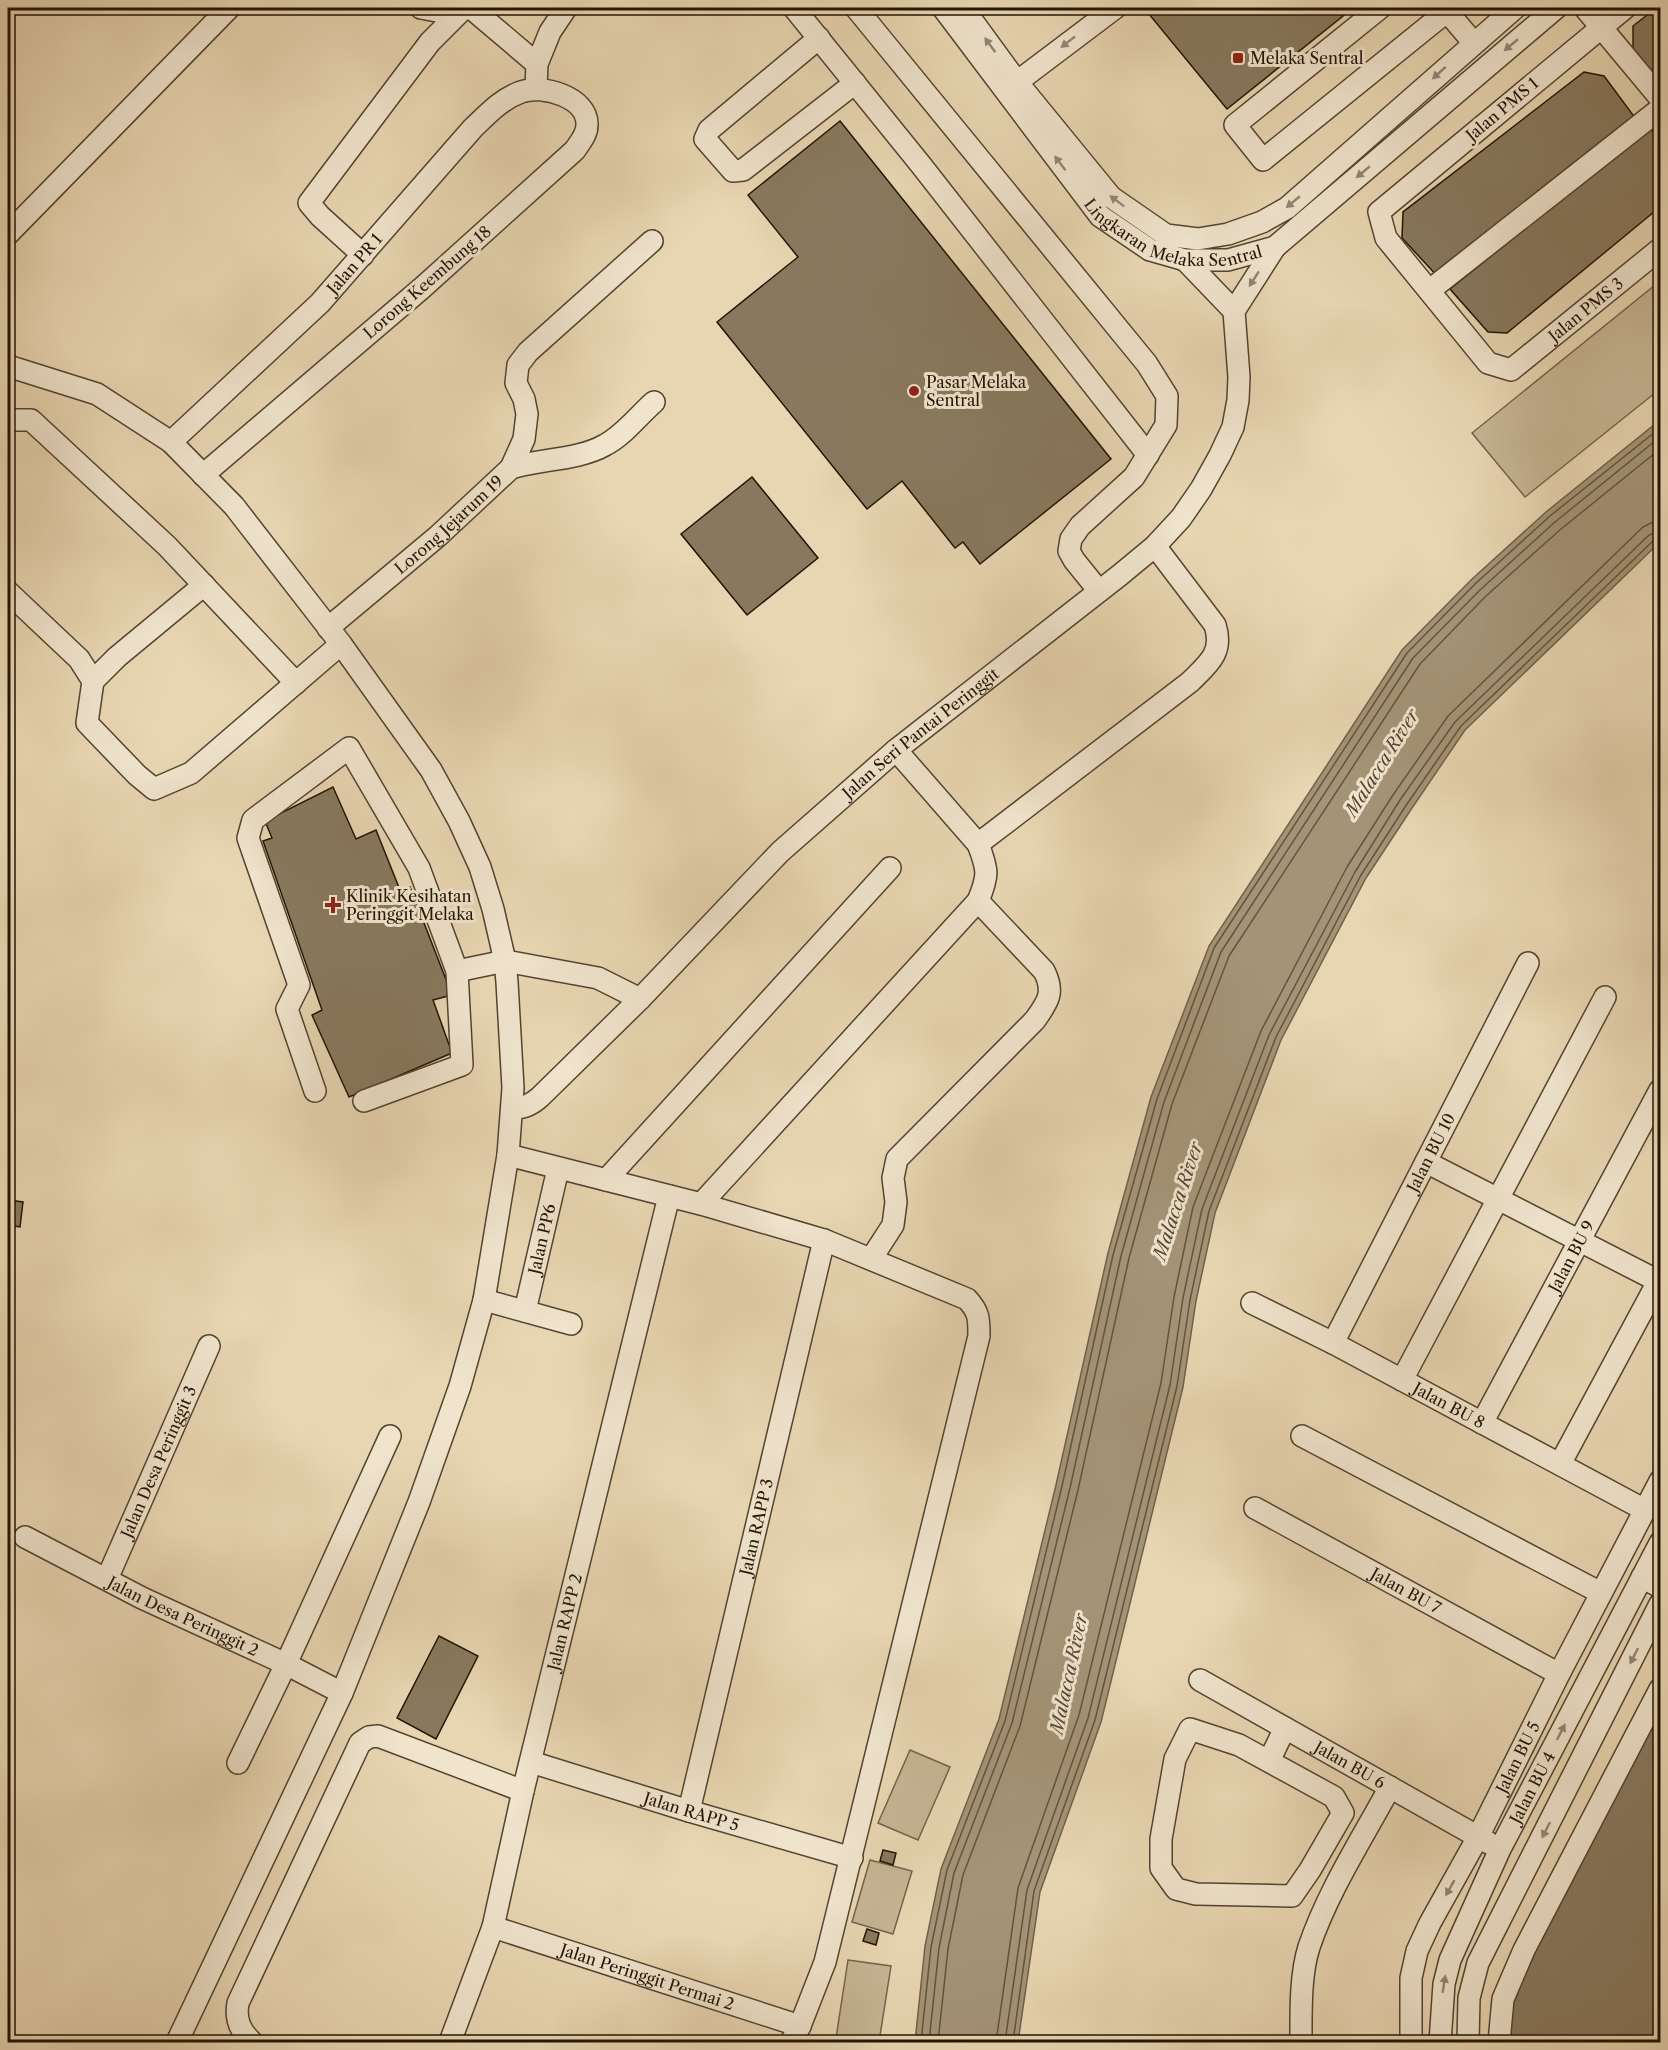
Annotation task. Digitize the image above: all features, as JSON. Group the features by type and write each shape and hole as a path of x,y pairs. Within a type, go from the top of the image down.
{"street":[{"path":"8,234 229,8"},
{"path":"421,8 442,12 447,8"},
{"path":"363,255 309,203 430,42 464,8"},
{"path":"471,8 537,64"},
{"path":"536,88 537,64 550,32 566,8"},
{"path":"794,8 921,165 1148,455"},
{"path":"856,8 1147,364 1167,396 1166,425 1134,477 1080,526 1071,539 1070,551 1074,561 1099,591"},
{"name":"Lingkaran Melaka Sentral","path":"943,8 1100,216 1150,250 1185,260 1228,260 1275,247 1556,8"},
{"name":"Lingkaran Melaka Sentral","path":"963,8 1017,82 1111,197 1166,235 1198,239 1228,234 1262,222 1287,208 1473,42 1515,8"},
{"path":"1017,82 1115,8"},
{"path":"1380,8 1235,125 1263,160 1447,9 1473,42"},
{"path":"1585,8 1660,98"},
{"name":"Jalan PMS 1","path":"1430,290 1386,238 1379,212 1625,8"},
{"path":"819,38 709,130 705,139 733,171 743,170 855,83"},
{"name":"Jalan PR 1","path":"171,442 320,303 473,128 496,105 519,92 536,88"},
{"name":"Lorong Keembung 18","path":"203,475 422,288 575,150 585,136 588,124 582,111 571,100 555,92 536,88"},
{"path":"1430,290 1660,109"},
{"name":"Lorong Jejarum 19","path":"93,681 87,723 137,775 154,789 191,773 296,683 334,636 511,468 524,439 527,414 524,399 516,383 518,365 528,352 652,242"},
{"path":"1185,260 1234,311 1275,247"},
{"name":"Jalan PMS 3","path":"1430,290 1488,363 1511,370 1660,249"},
{"name":"Jalan Seri Pantai Peringgit","path":"512,1108 523,1108 532,1104 640,999 780,852 896,750 1155,546 1181,518 1201,489 1233,427 1239,377 1234,311"},
{"path":"8,366 97,394 171,442 234,506 334,636 431,770 459,821 480,867 505,961 513,1088 512,1108 507,1155 484,1300 460,1386 419,1502 342,1694 177,2043"},
{"path":"511,468 604,446 618,437 654,402"},
{"path":"8,420 31,420 167,546 296,683"},
{"path":"978,844 1190,682 1217,652 1219,638 1215,625 1155,546"},
{"path":"8,592 79,659 93,681 117,657 204,585"},
{"path":"315,1091 287,1009 299,985 248,838 253,820 350,748 419,868 457,971 462,1065 364,1101"},
{"path":"701,1204 978,901 986,881 985,863 978,844 896,750"},
{"path":"606,1180 890,868"},
{"path":"871,1259 893,1226 896,1202 893,1178 897,1160 1035,1020 1050,994 1049,982 1044,971 978,901"},
{"path":"457,971 505,961 598,978 640,999"},
{"name":"Jalan BU 10","path":"1333,1343 1528,963"},
{"path":"1402,1380 1605,997"},
{"name":"Jalan BU 9","path":"1482,1423 1660,1090"},
{"path":"507,1155 701,1204 825,1240 967,1299 976,1309 979,1336 852,1858 825,1962 795,2034"},
{"path":"1426,1162 1660,1280 1560,1464"},
{"name":"Jalan PP6","path":"525,1311 558,1169"},
{"name":"Jalan RAPP 2","path":"450,2043 493,1927 523,1791 669,1196"},
{"name":"Jalan RAPP 3","path":"689,1811 825,1240"},
{"path":"484,1300 571,1324"},
{"name":"Jalan BU 8","path":"1252,1303 1333,1343 1646,1510"},
{"name":"Jalan Desa Peringgit 3","path":"107,1579 209,1346"},
{"path":"237,1763 286,1664 390,1436"},
{"path":"1302,1436 1601,1593"},
{"name":"Jalan BU 5","path":"1411,2043 1411,1978 1417,1951 1478,1837 1559,1674 1660,1481"},
{"name":"Jalan BU 7","path":"1255,1508 1559,1674"},
{"name":"Jalan Desa Peringgit 2","path":"25,1538 142,1598 286,1664 342,1694"},
{"name":"Jalan BU 4","path":"1440,2043 1443,1984 1449,1960 1500,1849 1651,1582 1660,1543"},
{"name":"Jalan BU 4","path":"1468,2043 1469,1998 1479,1963 1660,1604"},
{"name":"Jalan BU 6","path":"1200,1680 1500,1849"},
{"path":"1499,2043 1503,1999 1524,1950 1660,1689"},
{"path":"1269,1761 1285,1728"},
{"path":"1190,1729 1239,1745 1269,1761 1334,1797 1343,1813 1292,1896 1196,1894 1176,1889 1161,1868 1161,1839 1175,1759 1190,1729"},
{"path":"246,2036 236,2014 238,2002 360,1743 369,1737 378,1736 523,1791"},
{"name":"Jalan RAPP 5","path":"531,1762 852,1858"},
{"path":"1301,2043 1301,1998 1309,1949 1326,1905 1390,1787"},
{"name":"Jalan Peringgit Permai 2","path":"493,1927 795,2034"}],"shaded area":[{"path":"1660,281 1660,389 1525,497 1472,433"},
{"path":"910,1750 950,1767 918,1840 878,1823"},
{"path":"870,1860 912,1871 893,1934 852,1922"},
{"path":"848,1960 891,1966 879,2042 836,2038"}],"water":[{"name":"Malacca River","path":"1660,420 1660,542 1465,730 1366,878 1281,1040 1215,1213 1196,1301 1183,1387 1101,1722 1040,1892 1018,2042 915,2042 925,1946 941,1869 999,1719 1056,1485 1108,1253 1151,1097 1209,946 1402,650 1471,580 1546,512"}],"building":[{"name":"Melaka Sentral","path":"1144,8 1353,8 1227,109"},
{"path":"1656,8 1660,8 1660,89 1633,57 1633,26"},
{"path":"1584,72 1604,76 1636,119 1439,278 1402,238 1403,212"},
{"name":"Pasar Melaka Sentral","path":"840,121 1111,459 980,564 963,542 955,548 902,481 867,509 717,322 798,257 748,195"},
{"path":"1650,128 1660,139 1660,207 1507,333 1488,332 1450,289"},
{"path":"752,477 818,558 747,615 681,534"},
{"path":"333,787 356,839 376,830 400,890 410,887 452,995 433,1000 452,1053 349,1097 312,1015 322,1010 263,841 272,838 265,821"},
{"path":"8,1200 23,1202 20,1227 8,1225"},
{"path":"439,1636 478,1656 436,1739 397,1718"},
{"path":"1660,1708 1660,2042 1524,2042 1507,2033 1513,1989"},
{"path":"883,1850 896,1853 893,1865 880,1861"},
{"path":"867,1929 879,1933 876,1945 863,1941"}],"place":[{"name":"Melaka Sentral","path":"1238,58"},
{"name":"Pasar Melaka Sentral","path":"914,391"},
{"name":"Klinik Kesihatan Peringgit Melaka","path":"333,905"}]}
